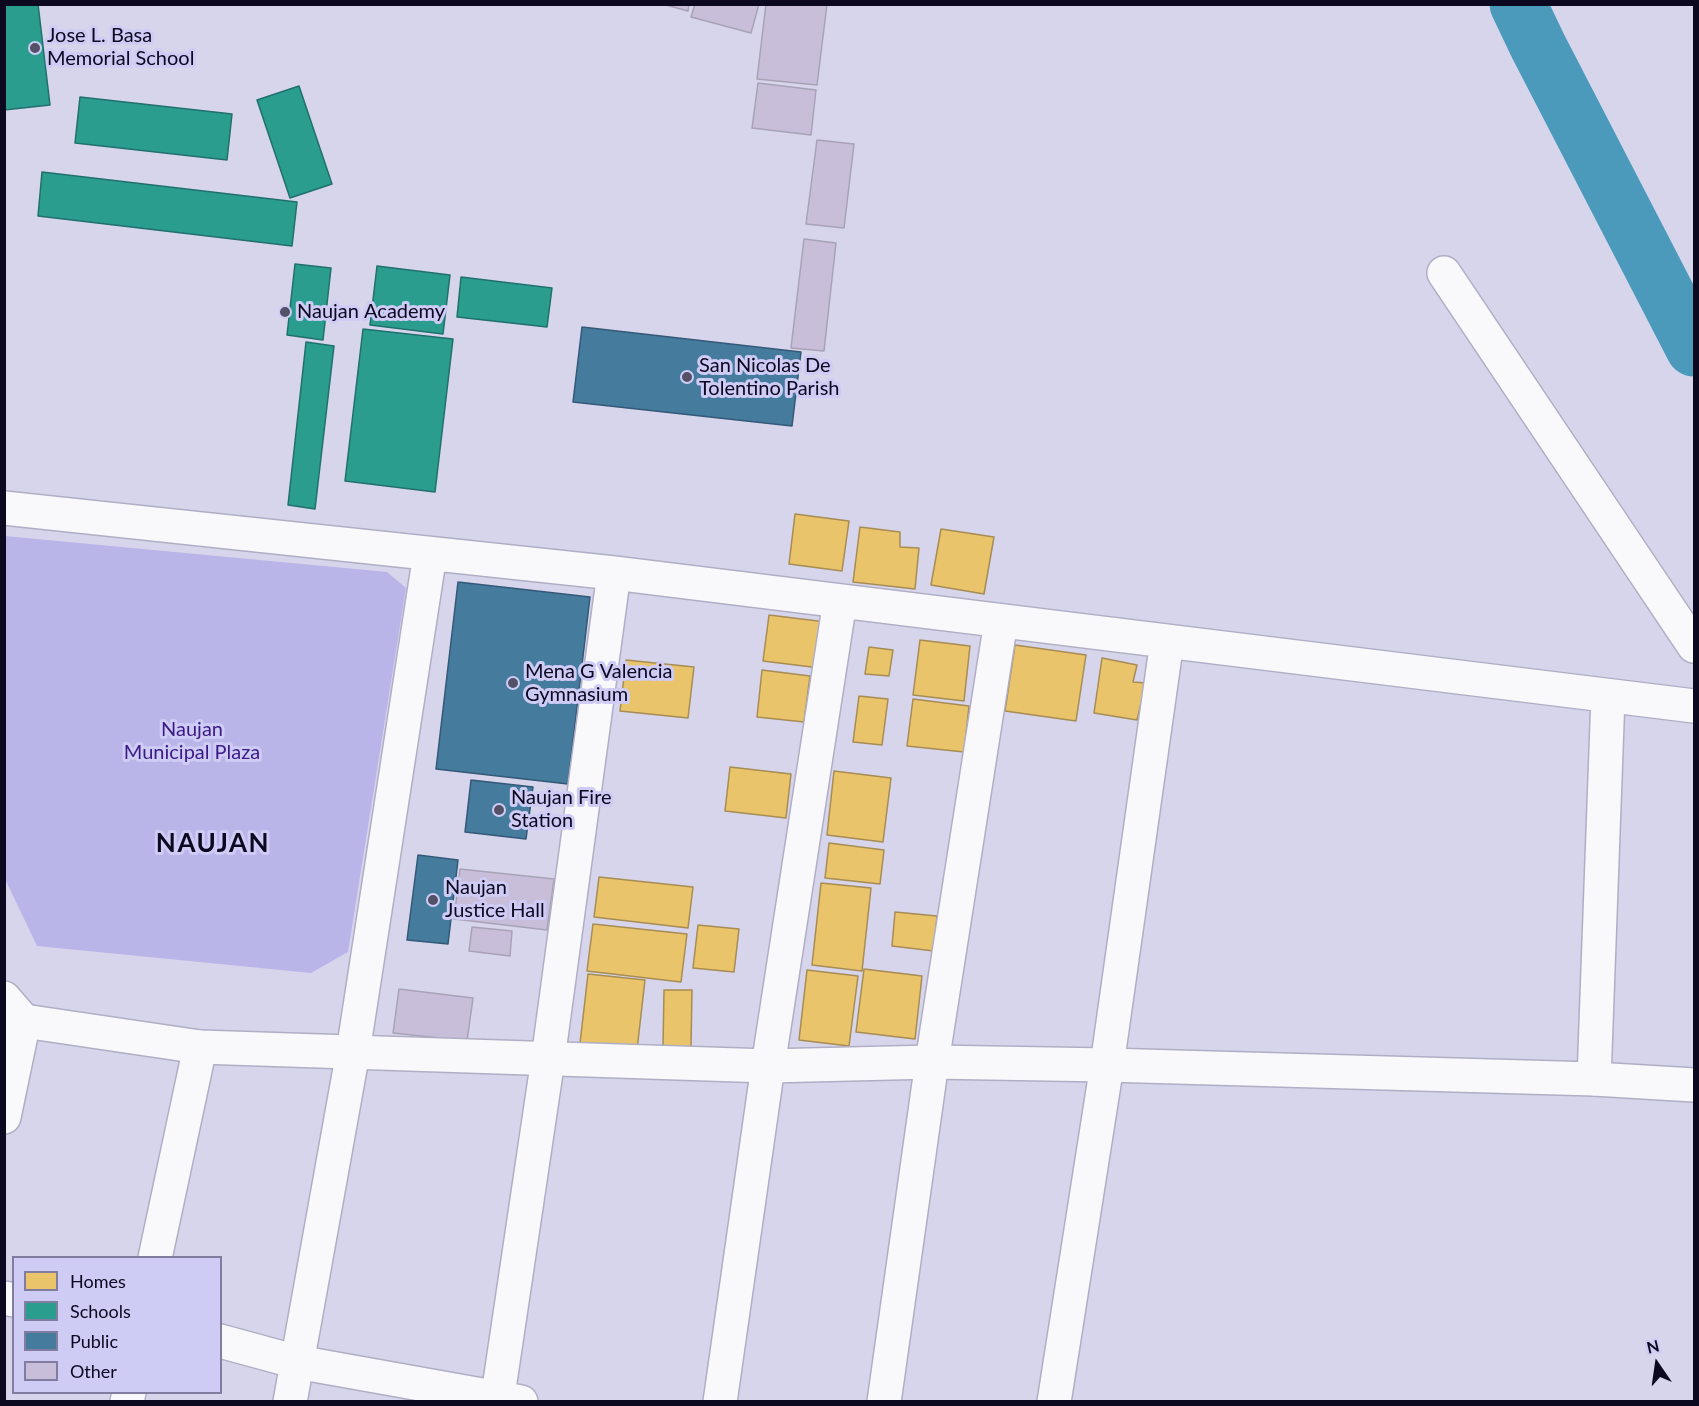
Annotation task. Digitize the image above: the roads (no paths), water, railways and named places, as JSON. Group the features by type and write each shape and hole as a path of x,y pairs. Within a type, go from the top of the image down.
{"street":[{"path":"1444,273 1695,646"},
{"path":"4,508 614,573 1695,706"},
{"path":"290,1401 354,1052 430,554"},
{"path":"222,1342 297,1362 505,1400 548,1059 614,573"},
{"path":"720,1401 768,1066 840,601"},
{"path":"884,1401 932,1062 1001,621"},
{"path":"1054,1401 1107,1065 1167,641"},
{"path":"1594,1079 1608,696"},
{"path":"4,1117 14,1009 200,1047 768,1066 932,1062 1107,1065 1695,1084"},
{"path":"155,1256 200,1047"}],"waterway":[{"path":"1518,4 1694,348"}],"place":[{"name":"Jose L. Basa Memorial School","path":"35,48"},
{"name":"Naujan Academy","path":"285,312"},
{"name":"San Nicolas De Tolentino Parish","path":"687,377"},
{"name":"Mena G Valencia Gymnasium","path":"513,683"},
{"name":"Naujan Fire Station","path":"499,810"},
{"name":"Naujan Justice Hall","path":"433,900"}],"district":[{"name":"NAUJAN","path":"213,844"}],"park label":[{"name":"Naujan Municipal Plaza","path":"192,742"}]}
